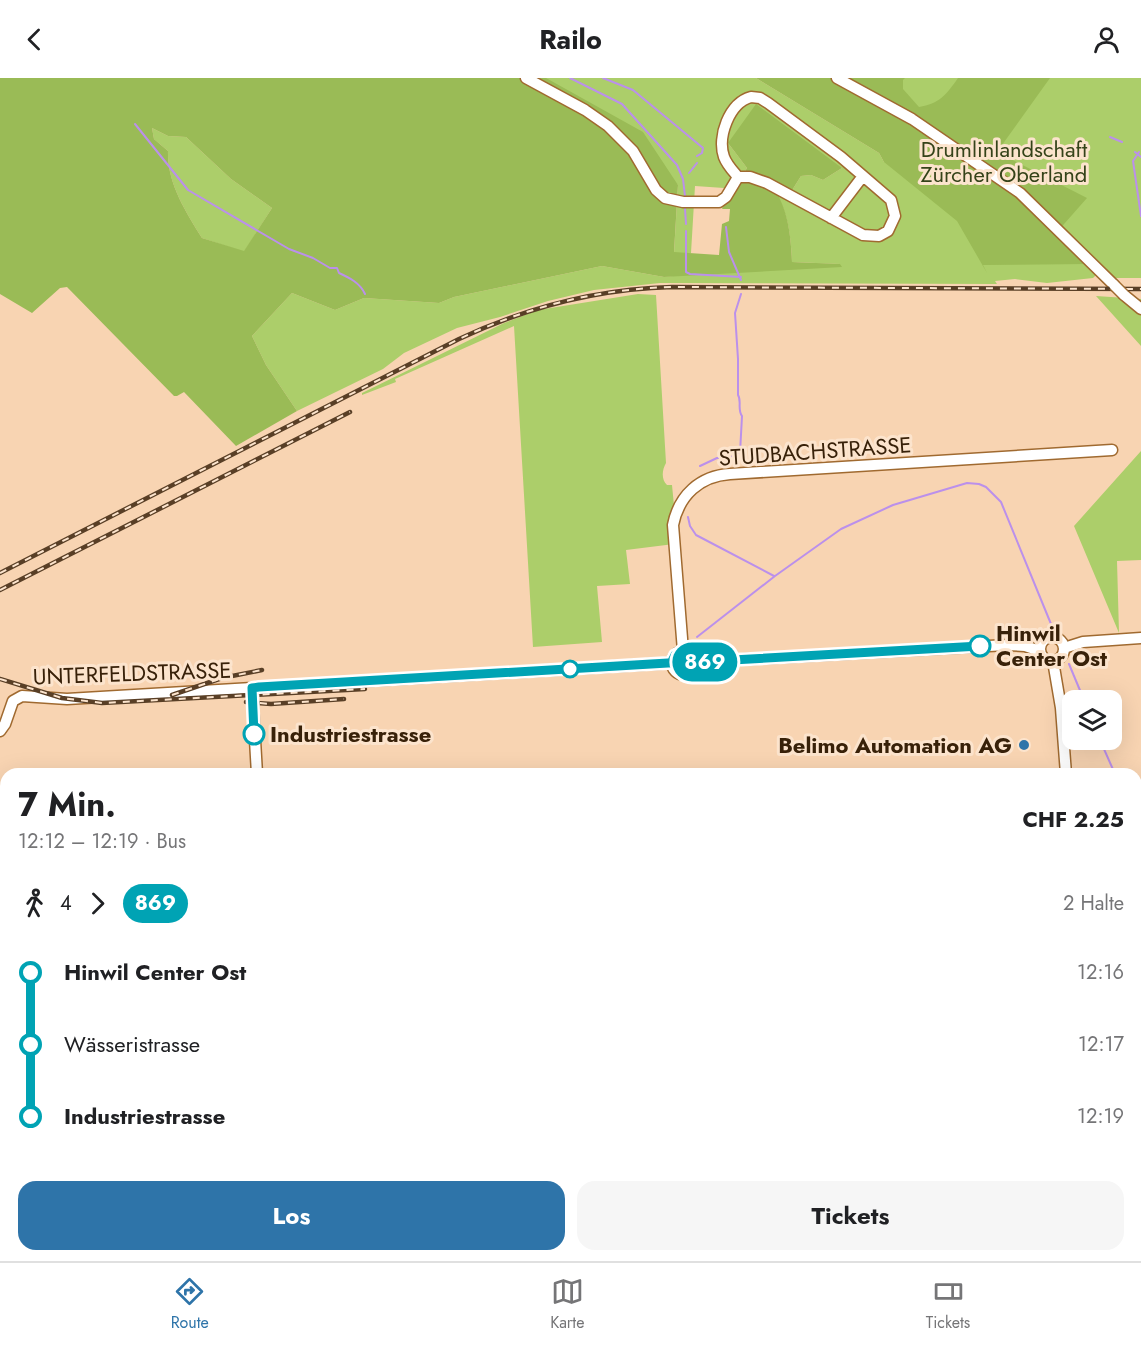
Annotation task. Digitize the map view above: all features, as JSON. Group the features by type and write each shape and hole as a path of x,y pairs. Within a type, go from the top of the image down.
{"street":[{"path":"526,78 585,110 608,126 633,151 655,188 665,198 683,202 719,202 726,197 738,177"},
{"path":"837,78 912,119 1020,193 1141,309"},
{"path":"755,97 768,103 863,176 891,201 895,216 892,226 879,236 868,237 766,183 753,178 738,177 723,155 724,132 729,116 736,106 747,98 755,97"},
{"path":"831,218 863,176"},
{"name":"STUDBACHSTRASSE","path":"683,651 673,525 684,497 705,480 730,474 1112,450"},
{"path":"696,662 1007,645 1025,646 1040,651 1046,660 1053,661 1062,656 1064,648 1058,639 1051,637 1044,640 1040,651"},
{"path":"1064,648 1083,642 1141,638"},
{"path":"683,651 693,655 696,662 693,671 685,675 675,672 671,663 675,655 683,651"},
{"path":"1053,661 1061,708 1066,768"},
{"path":"257,768 252,688 671,663"},
{"name":"UNTERFELDSTRASSE","path":"0,731 5,724 13,701 21,696 67,699 252,688"}],"green space":[{"path":"0,78 546,78 643,132 678,185 674,252 719,255 722,224 729,221 730,209 722,209 747,168 728,143 756,104 842,168 823,180 811,175 801,176 791,192 779,197 789,228 792,262 840,264 842,267 664,277 602,266 454,297 439,303 364,298 335,310 292,293 252,336 266,365 297,411 236,446 184,392 174,396 67,287 60,288 32,313 0,294","holes":["152,128 168,136 186,137 231,179 272,208 244,251 202,238 174,186 168,151 154,139"]},
{"name":"Drumlinlandschaft Zürcher Oberland","path":"542,78 756,78 879,153 884,162 880,150 762,78 1141,78 1141,278 1107,278 1098,273 1093,278 1047,283 1015,279 995,281 997,284 660,283 594,290 457,328 404,353 383,369 297,411 266,365 252,336 292,293 335,310 364,298 439,303 454,297 602,266 664,277 791,263 840,264 792,262 789,228 778,197 791,192 801,176 811,175 823,180 842,168 728,143 747,168 722,209 724,188 695,186 691,253 674,253 678,185"},
{"name":"Drumlinlandschaft Zürcher Oberland","path":"756,78 905,78 903,89 919,107 942,97 958,78 1050,78 997,152 1087,198 1057,232 1089,264 983,265 987,273 957,221 884,162 879,153"},
{"path":"152,128 168,136 186,137 231,179 272,208 244,252 202,238 174,186 168,151 154,139"},
{"path":"638,294 656,295 666,463 663,474 667,485 672,485 675,516 674,544 626,550 630,584 597,586 602,642 533,647 514,326 395,379 396,382 362,395 362,393 504,323 538,310"},
{"path":"1096,296 1141,299 1141,346"},
{"path":"1141,451 1141,560 1117,561 1119,633 1074,526"}],"waterway":[{"path":"570,78 622,104 677,165 683,179 685,196"},
{"path":"603,78 633,90 703,148 702,153 697,156"},
{"path":"135,124 188,190 289,249 313,258 330,268 337,268 339,273 351,279 365,294"},
{"path":"1110,137 1122,142"},
{"path":"1135,152 1141,157"},
{"path":"1139,152 1133,161 1141,216"},
{"path":"689,173 697,163"},
{"path":"685,209 686,224"},
{"path":"726,227 729,252 741,280"},
{"path":"686,231 686,272 741,277"},
{"path":"700,466 717,458 729,458 740,453 742,416 738,395 735,313 741,294"},
{"path":"697,637 775,576 841,529 893,505 967,483 986,487 1001,502 1051,624"},
{"path":"688,517 690,526 696,535 774,576"},
{"path":"1069,664 1080,690"},
{"path":"1104,750 1112,768"},
{"path":"0,1197 0,1202"}],"railway":[{"path":"0,573 459,339 510,318 562,302 616,291 672,287 1141,289"},
{"path":"0,590 350,412"},
{"path":"172,695 222,678 262,670"},
{"path":"0,679 62,698 102,703 365,689"},
{"path":"246,702 271,704 344,699"}],"bus line":[{"name":"869","path":"254,734 252,688 259,687 671,663 672,658 678,652 683,651 690,652 696,662 980,646"}],"place":[{"name":"Hinwil Center Ost","path":"980,646"},
{"name":"Industriestrasse","path":"254,734"},
{"name":"Belimo Automation AG","path":"1024,745"}]}
